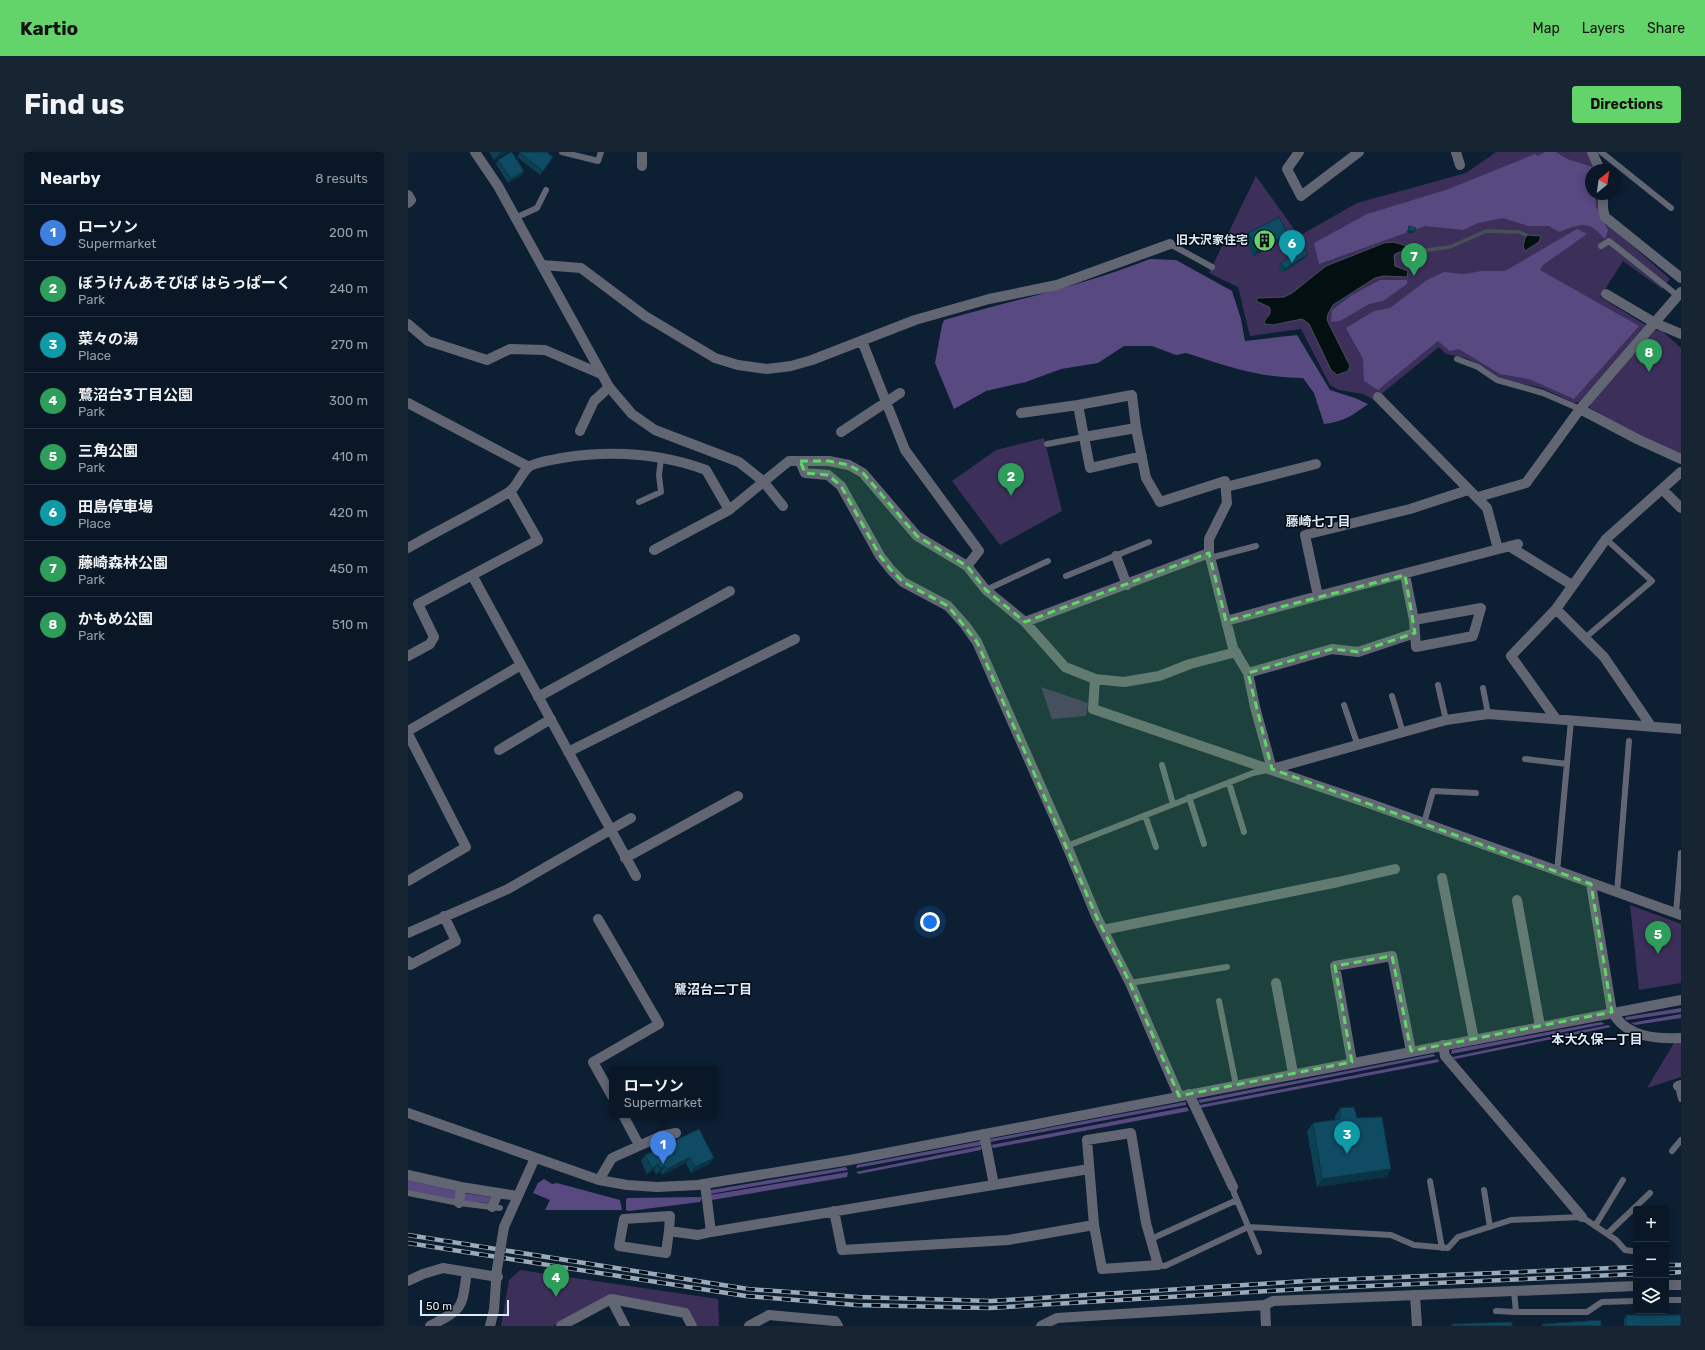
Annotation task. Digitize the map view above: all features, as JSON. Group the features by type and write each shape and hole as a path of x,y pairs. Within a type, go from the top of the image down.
{"street":[{"path":"475,152 542,265 601,374 609,387 632,414 655,430 739,462 763,481 783,506"},
{"path":"642,152 642,166"},
{"path":"1300,152 1287,169 1301,196 1359,152"},
{"path":"1456,152 1460,165"},
{"path":"1592,152 1597,164"},
{"path":"408,195 411,200 408,203"},
{"path":"1603,200 1605,217 1681,278"},
{"path":"542,265 581,268 645,316 714,358 738,365 767,369 791,366 812,360 915,320 989,299 1057,285 1170,244"},
{"path":"1606,294 1655,323 1681,334"},
{"path":"1478,497 1526,483 1580,409 1679,294"},
{"path":"408,324 428,341 487,360 510,349 545,350 601,374"},
{"path":"862,341 905,450 978,551 967,566"},
{"path":"580,431 594,401 609,387"},
{"path":"841,432 900,393"},
{"path":"1022,413 1132,395 1136,428 1146,478 1160,502 1225,481 1227,503 1209,539 1210,556 1226,621 1236,652 1248,673 1255,707 1272,769"},
{"path":"1378,396 1468,490 1478,497 1487,508 1498,549"},
{"path":"408,403 529,467"},
{"path":"1078,405 1090,468 1142,456"},
{"path":"1580,409 1637,439 1681,459"},
{"path":"1084,437 1136,428"},
{"path":"408,548 510,490 529,467 544,462 596,453 630,454 661,458 683,462 706,470 729,510"},
{"path":"654,550 729,510 788,461 829,460 850,465 863,473 917,536 967,566 986,590 1025,622 1065,667 1094,679 1124,682 1160,676 1190,664 1236,652"},
{"path":"800,461 805,473 828,476 841,486 880,556 891,570 903,582 948,606 965,625 977,642 1103,930 1184,1095 1233,1187"},
{"path":"1226,487 1316,464"},
{"path":"1556,719 1511,656 1556,609 1606,539 1681,472"},
{"path":"1662,489 1681,508"},
{"path":"408,656 430,644 434,637 418,604 538,540 510,490"},
{"path":"1318,596 1305,535 1410,509 1468,490"},
{"path":"1226,621 1318,596 1405,575 1513,545 1572,585"},
{"path":"1116,556 1127,585"},
{"path":"1025,622 1210,556"},
{"path":"472,575 636,876"},
{"path":"1405,575 1414,620 1416,646 1473,636 1481,608 1414,620"},
{"path":"538,697 730,591"},
{"path":"1556,609 1586,637 1604,657 1651,726"},
{"path":"1248,673 1332,649 1358,652 1415,634"},
{"path":"568,752 795,639"},
{"path":"408,731 521,665"},
{"path":"1094,679 1093,708 1272,769 1678,914"},
{"path":"1272,769 1446,720 1488,714 1681,729"},
{"path":"499,750 550,719"},
{"path":"408,734 466,847 408,881"},
{"path":"625,858 738,796"},
{"path":"408,933 508,889 631,818"},
{"path":"1103,930 1338,882 1395,868"},
{"path":"1442,878 1474,1040"},
{"path":"1592,884 1612,1012 1618,1022 1631,1032 1650,1037 1681,1038"},
{"path":"1517,900 1540,1026"},
{"path":"408,961 410,965 456,941 444,916"},
{"path":"598,919 659,1024 593,1062 609,1090"},
{"path":"1352,1062 1335,966 1392,956 1412,1052"},
{"path":"1276,983 1294,1074"},
{"path":"408,1113 598,1180 645,1187 705,1184 843,1161 1352,1062 1474,1040 1612,1012 1681,1000"},
{"path":"1443,1045 1445,1056 1582,1217"},
{"path":"624,1118 639,1145"},
{"path":"598,1180 612,1158 662,1136 676,1133"},
{"path":"1131,1133 1146,1223 1158,1265 1102,1269 1094,1224 1089,1169 1087,1140 1131,1133"},
{"path":"984,1134 994,1185"},
{"path":"490,1326 494,1310 504,1227 535,1158"},
{"path":"669,1231 698,1235 1089,1169"},
{"path":"408,1175 461,1188 517,1196"},
{"path":"705,1184 710,1232"},
{"path":"459,1203 461,1188"},
{"path":"496,1208 498,1193"},
{"path":"834,1211 842,1250 1008,1240 1094,1224"},
{"path":"670,1216 669,1231 666,1253 619,1246 624,1219 670,1216"},
{"path":"408,1282 423,1274 443,1268 467,1272 498,1273"},
{"path":"430,1326 456,1312 462,1305 467,1272"},
{"path":"1669,1285 1681,1285"},
{"path":"1041,1326 1057,1318 1265,1305 1273,1301 1633,1286"},
{"path":"1414,1294 1417,1326"},
{"path":"561,1326 610,1300 685,1313 692,1326"},
{"path":"610,1300 625,1326"},
{"path":"1265,1305 1266,1326"},
{"path":"749,1326 769,1315 835,1321 838,1326"}],"lane":[{"path":"562,152 598,161 601,152"},
{"path":"1601,152 1671,208"},
{"path":"515,218 537,208 546,190"},
{"path":"1601,246 1609,241 1679,294"},
{"path":"1170,244 1212,267"},
{"path":"1457,359 1478,367 1497,380 1549,395 1580,409"},
{"path":"1047,444 1084,437"},
{"path":"639,502 661,492 659,475 661,458"},
{"path":"1586,637 1652,581 1606,539"},
{"path":"1066,576 1149,542"},
{"path":"1210,556 1256,546"},
{"path":"986,590 1048,561"},
{"path":"1438,685 1446,720"},
{"path":"1483,688 1488,714"},
{"path":"1392,696 1403,733"},
{"path":"1344,705 1358,746"},
{"path":"1557,872 1572,720"},
{"path":"1617,893 1629,741"},
{"path":"1525,759 1567,764"},
{"path":"1162,765 1173,804"},
{"path":"1067,846 1189,797 1253,773 1272,769"},
{"path":"1229,783 1244,832"},
{"path":"1424,823 1433,791 1476,793"},
{"path":"1189,797 1204,844"},
{"path":"1145,815 1156,848"},
{"path":"1678,914 1681,853"},
{"path":"1130,983 1227,967"},
{"path":"1219,1001 1236,1085"},
{"path":"1679,1086 1681,1099"},
{"path":"1672,1151 1681,1140"},
{"path":"1595,1226 1623,1180"},
{"path":"1430,1181 1442,1248"},
{"path":"1233,1187 1259,1252"},
{"path":"1484,1190 1490,1227"},
{"path":"408,1193 459,1203 496,1208"},
{"path":"1607,1234 1650,1193"},
{"path":"1151,1240 1237,1200"},
{"path":"1158,1265 1165,1266 1248,1227 1391,1235 1414,1245 1448,1248 1458,1237 1512,1220 1582,1217 1607,1234 1625,1250 1632,1251"},
{"path":"1514,1291 1516,1312"},
{"path":"1669,1300 1681,1300"},
{"path":"1496,1311 1587,1312 1602,1302 1633,1301"}],"highlighted area":[{"path":"800,461 829,461 849,465 863,473 917,536 967,566 986,590 1025,622 1209,553 1226,621 1405,575 1415,633 1358,652 1332,649 1248,673 1272,769 1591,884 1612,1012 1411,1051 1392,956 1335,966 1352,1062 1179,1096 1130,983 1097,918 977,642 948,606 903,582 891,570 880,556 841,486 828,475 805,473"}],"shaded area":[{"path":"1496,152 1588,152 1594,164 1585,164 1585,200 1601,200 1603,220 1670,279 1662,289 1623,261 1600,297 1647,326 1579,402 1574,403 1542,388 1497,377 1484,367 1466,358 1446,354 1439,347 1374,400 1363,394 1339,390 1330,385 1301,329 1250,336 1238,287 1209,273 1256,176 1299,236 1357,203 1466,173"},
{"path":"1545,152 1556,152 1567,159 1585,165 1585,200 1595,200 1596,207 1608,230 1605,239 1589,226 1579,225 1559,232 1549,226 1528,226 1503,218 1478,223 1463,230 1425,226 1319,264 1314,243 1367,214 1446,190 1535,154 1538,156"},
{"path":"1577,229 1587,234 1543,265 1540,270 1639,326 1574,399 1529,379 1500,374 1459,349 1450,351 1438,341 1378,390 1364,381 1363,359 1346,328 1374,311 1390,308 1427,280 1444,272 1464,274 1482,271 1505,271"},
{"path":"1526,235 1541,236 1539,242 1525,251 1523,246"},
{"path":"1393,242 1407,246 1405,250 1395,254 1394,256 1395,266 1408,271 1407,277 1384,276 1375,278 1333,305 1328,314 1327,320 1350,366 1348,371 1337,375 1331,370 1309,324 1302,319 1273,325 1265,324 1264,322 1270,313 1270,309 1269,307 1256,301 1258,298 1284,297 1292,293 1326,266 1384,243"},
{"path":"1150,259 1176,260 1232,291 1241,319 1245,341 1297,335 1330,390 1368,404 1337,422 1324,424 1314,393 1303,378 1258,374 1229,367 1186,353 1176,355 1152,346 1124,346 1098,363 1061,369 1026,382 986,391 954,409 935,363 944,320 1073,285"},
{"path":"1380,280 1407,280 1407,284 1383,301 1369,304 1340,321 1331,322 1332,310 1352,295"},
{"path":"1653,330 1662,331 1681,348 1681,455 1640,436 1590,408 1589,404 1594,396 1646,340"},
{"path":"1044,438 1062,511 1000,545 952,481 996,450"},
{"path":"1041,687 1088,703 1086,716 1052,719"},
{"path":"1630,905 1681,924 1681,983 1639,990"},
{"path":"1681,1008 1681,1012 1627,1020 1625,1019 1626,1017"},
{"path":"1681,1014 1681,1018 1635,1025 1631,1023"},
{"path":"1601,1022 1605,1024 1451,1054 1452,1050"},
{"path":"1608,1025 1611,1027 1455,1059 1452,1057"},
{"path":"1674,1043 1681,1043 1681,1077 1647,1088"},
{"path":"1433,1054 1436,1056 1200,1103 1198,1100"},
{"path":"1438,1059 1439,1062 1200,1108 1200,1105"},
{"path":"1186,1102 1186,1105 990,1142 990,1139"},
{"path":"1187,1107 1189,1111 993,1148 991,1145"},
{"path":"981,1141 982,1145 856,1168 857,1165"},
{"path":"982,1146 981,1150 859,1174 856,1172"},
{"path":"846,1167 848,1170 710,1194 711,1190"},
{"path":"848,1172 847,1177 712,1200 710,1195"},
{"path":"544,1179 552,1184 557,1183 620,1200 622,1210 545,1210 550,1200 533,1193 538,1183"},
{"path":"408,1180 459,1192 457,1200 408,1190"},
{"path":"463,1193 490,1197 490,1199 488,1203 461,1201"},
{"path":"627,1198 702,1198 700,1202 629,1211 626,1210"},
{"path":"520,1270 718,1299 719,1326 697,1326 688,1309 609,1296 553,1326 501,1326 509,1280"}],"building":[{"path":"511,152 524,171 511,179 498,160"},
{"path":"520,152 547,152 553,157 543,171"},
{"name":"旧大沢家住宅","path":"1279,217 1288,234 1257,250 1248,233"},
{"path":"1409,226 1416,228 1414,232 1408,230"},
{"path":"1304,248 1308,254 1285,269 1281,263"},
{"path":"1354,1107 1357,1118 1382,1117 1391,1169 1322,1179 1313,1123 1340,1119 1340,1108"},
{"path":"699,1129 714,1158 695,1167 690,1157 667,1169 665,1166 660,1168 658,1164 652,1168 645,1155"},
{"path":"1626,1315 1681,1315 1681,1326 1626,1326"},
{"path":"1601,1320 1601,1326 1542,1326 1542,1324"},
{"path":"1512,1322 1512,1326 1452,1326 1452,1324"}],"waterway":[{"path":"1407,247 1427,250 1450,247 1486,231 1519,232 1526,235"}],"railway":[{"path":"408,1235 748,1289 858,1297 991,1301 1307,1281 1633,1267"},
{"path":"408,1243 746,1296 856,1305 989,1308 1302,1289 1633,1274"},
{"path":"1669,1265 1681,1265"},
{"path":"1669,1273 1681,1272"}],"place":[{"name":"旧大沢家住宅","path":"1264,240"},
{"name":"田島停車場","path":"1292,263"},
{"name":"藤崎森林公園","path":"1414,276"},
{"name":"かもめ公園","path":"1649,372"},
{"name":"ぼうけんあそびば はらっぱーく","path":"1011,496"},
{"name":"三角公園","path":"1658,954"},
{"name":"菜々の湯","path":"1347,1154"},
{"name":"ローソン","path":"663,1164"},
{"name":"鷺沼台3丁目公園","path":"556,1297"}],"district":[{"name":"藤崎七丁目","path":"1318,521"},
{"name":"鷺沼台二丁目","path":"713,989"},
{"name":"本大久保一丁目","path":"1597,1039"}]}
